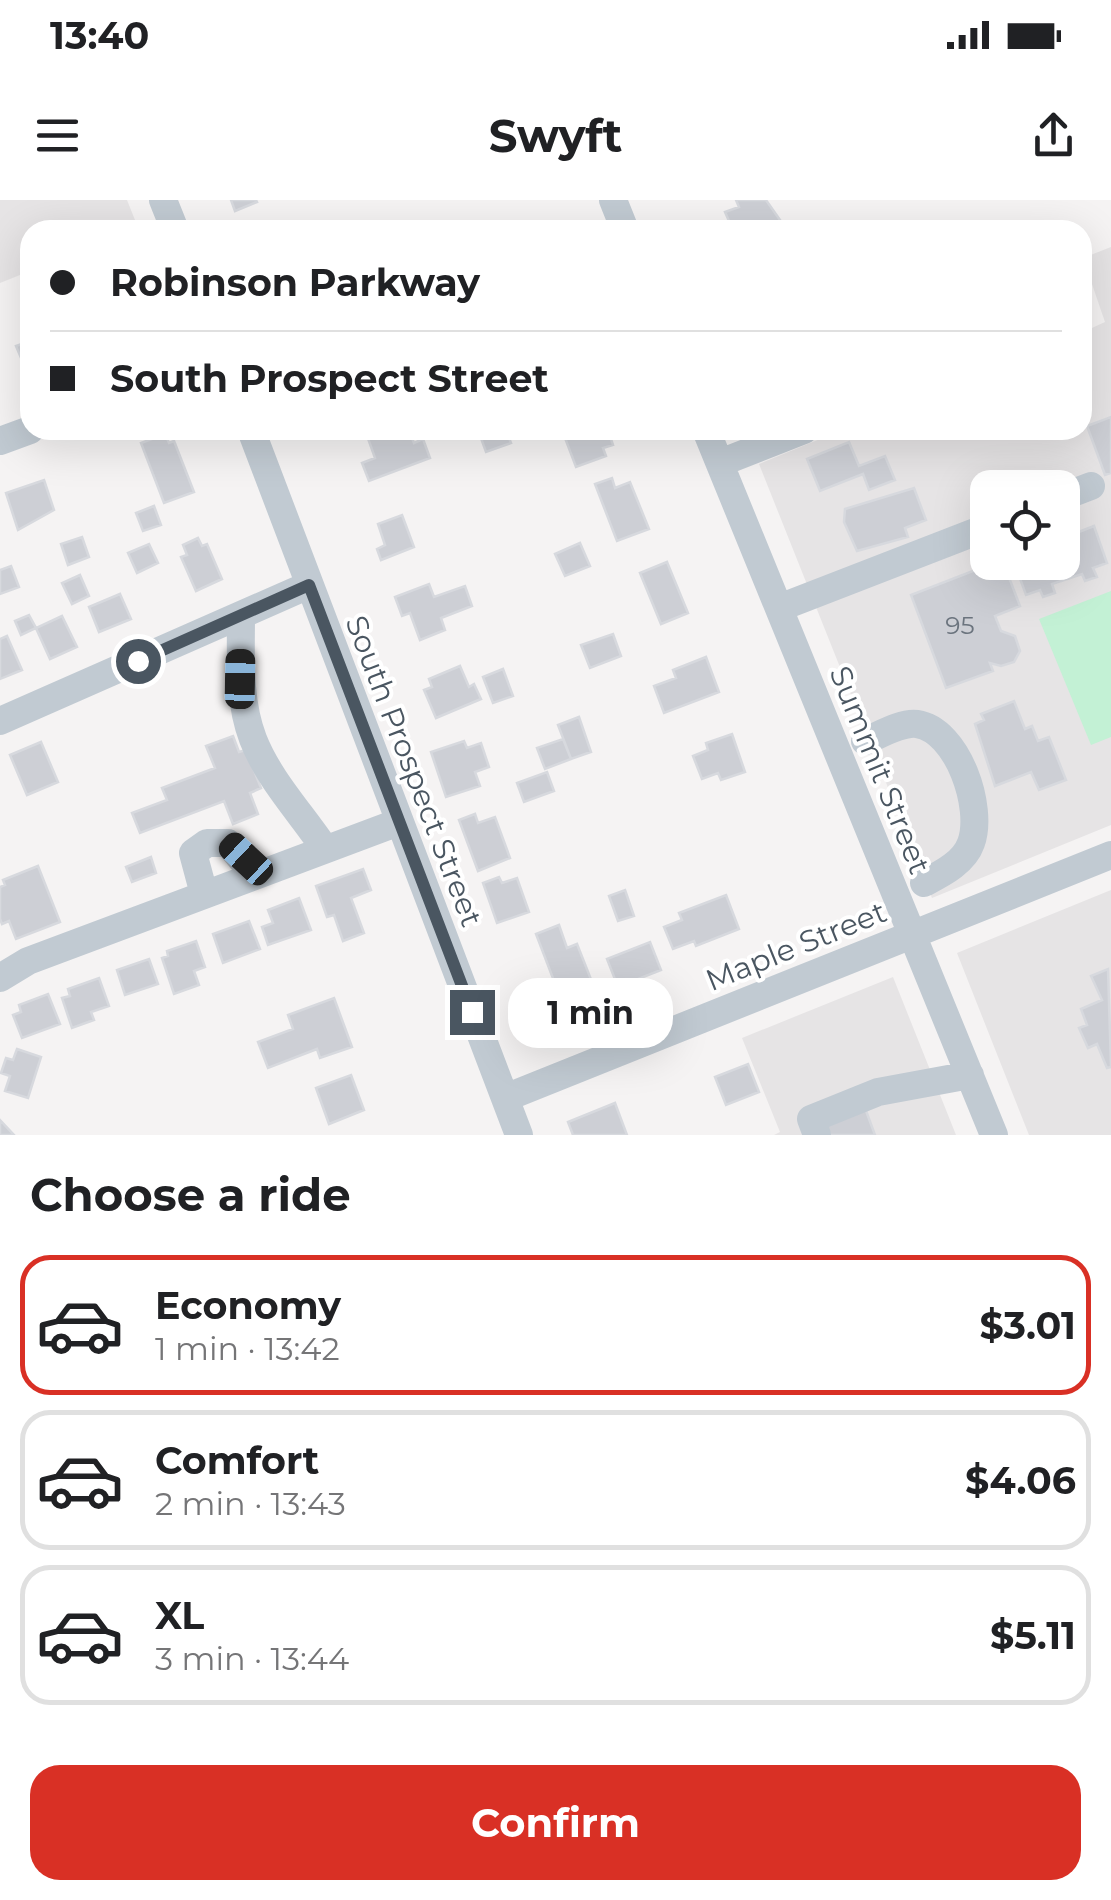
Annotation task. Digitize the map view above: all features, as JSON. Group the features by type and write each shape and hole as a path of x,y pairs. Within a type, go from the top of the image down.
{"street":[{"name":"South Prospect Street","path":"255,440 519,1135"},
{"name":"Summit Street","path":"710,440 994,1135"},
{"path":"720,463 779,440"},
{"path":"1080,490 1091,486"},
{"path":"779,608 970,533"},
{"path":"0,721 309,585"},
{"path":"241,615 240,679 253,738 293,808 325,849"},
{"path":"865,741 912,723 929,727 955,756 974,816 971,844 946,872 924,883"},
{"path":"0,978 28,961 399,822"},
{"path":"204,894 193,853 207,843 228,843 255,876"},
{"name":"Maple Street","path":"504,1098 1111,855"},
{"path":"817,1135 811,1119 878,1092 970,1076"}],"shaded area":[{"path":"0,200 127,200 135,220 20,220 20,275 0,283"},
{"path":"1111,247 1111,825 932,898 759,464 818,440 1092,440 1092,328 1105,322 1092,284 1092,254"},
{"path":"1111,890 1111,1135 1029,1135 957,953"},
{"path":"893,977 956,1135 774,1135 780,1132 742,1038"}],"green space":[{"path":"1111,591 1111,737 1091,745 1039,619"}],"building":[{"path":"231,200 256,200 257,202 235,211"},
{"path":"736,200 766,200 780,220 729,220 725,212 739,207"},
{"path":"1111,417 1111,473 1105,475 1092,440 1092,424"},
{"path":"369,440 423,440 430,458 369,481 362,463 375,458"},
{"path":"482,440 510,440 511,443 486,452"},
{"path":"566,440 611,440 613,445 603,448 606,456 576,467"},
{"path":"174,441 194,492 164,503 141,443"},
{"path":"849,442 859,466 885,456 895,480 869,490 863,474 820,491 807,459"},
{"path":"612,478 615,488 630,482 649,529 617,541 595,484"},
{"path":"44,480 54,510 18,530 6,493"},
{"path":"914,488 926,520 905,528 908,537 857,551 844,522 845,509"},
{"path":"154,506 161,525 143,531 136,513"},
{"path":"402,515 414,547 381,560 377,549 385,545 378,524"},
{"path":"1094,526 1107,563 1093,568 1097,577 1085,581 1080,575 1080,531"},
{"path":"82,537 89,557 68,565 61,544"},
{"path":"198,538 202,546 207,544 222,579 196,591 181,557 187,555 183,545"},
{"path":"580,543 590,566 565,576 555,554"},
{"path":"149,544 158,563 137,573 128,553"},
{"path":"667,562 688,613 661,624 640,573"},
{"path":"11,566 19,587 0,594 0,570"},
{"path":"970,572 970,580 1010,580 1020,606 995,616 1001,631 1015,636 1020,651 1014,662 1001,666 990,663 993,671 946,688 911,595"},
{"path":"80,575 89,596 72,604 62,583"},
{"path":"1021,580 1064,580 1052,584 1055,593 1043,597 1040,590 1026,595"},
{"path":"429,584 434,597 465,586 472,606 441,618 445,630 420,640 410,613 402,616 395,597"},
{"path":"120,594 131,619 99,632 89,607"},
{"path":"29,615 36,628 21,635 15,621"},
{"path":"62,616 77,647 50,659 36,628"},
{"path":"613,634 621,656 590,668 581,645"},
{"path":"7,636 22,670 0,679 0,639"},
{"path":"706,657 719,692 664,713 654,686 676,678 673,670"},
{"path":"460,666 469,687 474,684 481,699 436,718 424,690 432,687 429,679"},
{"path":"503,669 513,696 493,703 483,677"},
{"path":"1014,701 1025,729 1032,726 1038,741 1049,737 1066,780 1039,790 1031,772 995,786 975,724 984,720 981,714"},
{"path":"579,717 591,752 571,759 558,725"},
{"path":"732,734 745,772 721,780 718,773 702,779 693,756 708,750 706,743"},
{"path":"233,736 239,752 246,750 261,788 250,793 258,814 233,824 224,801 140,833 132,813 167,800 162,788 215,768 206,746"},
{"path":"563,739 571,759 545,769 537,748"},
{"path":"464,741 467,748 481,743 489,767 475,772 480,786 446,797 431,752"},
{"path":"41,742 58,782 27,795 10,755"},
{"path":"547,772 554,791 524,802 517,783"},
{"path":"475,814 478,823 495,817 510,858 478,871 459,820"},
{"path":"151,857 156,873 132,882 126,867"},
{"path":"38,866 60,922 16,939 9,921 2,924 0,919 0,887 5,885 3,880"},
{"path":"363,869 371,890 351,898 364,933 343,941 334,915 327,917 316,886"},
{"path":"499,877 502,883 517,878 529,912 497,923 483,883"},
{"path":"625,890 634,916 618,921 609,896"},
{"path":"726,895 739,929 696,946 694,941 673,949 664,927 682,920 679,913"},
{"path":"299,898 311,930 268,945 262,927 273,923 268,910"},
{"path":"249,921 260,949 223,963 213,934"},
{"path":"559,925 567,948 577,944 594,987 584,991 587,997 564,1007 536,934"},
{"path":"196,941 205,967 194,971 199,985 174,994 162,958 168,956 167,951"},
{"path":"650,942 661,970 618,987 607,959"},
{"path":"149,959 158,984 125,995 117,970"},
{"path":"1108,969 1111,1067 1107,1068 1097,1044 1088,1048 1079,1028 1087,1025 1081,1009 1102,1000 1091,976"},
{"path":"99,978 109,1006 91,1012 94,1020 72,1028 62,998 70,996 68,989"},
{"path":"48,994 60,1024 22,1038 13,1015 21,1012 19,1005"},
{"path":"334,998 352,1047 320,1058 317,1049 268,1068 258,1042 293,1029 288,1015"},
{"path":"17,1049 41,1057 28,1098 5,1091 10,1076 1,1073 6,1058 13,1060"},
{"path":"748,1064 759,1092 726,1105 715,1077"},
{"path":"351,1075 364,1110 329,1124 316,1088"},
{"path":"615,1103 627,1135 573,1135 568,1122"},
{"path":"865,1108 875,1135 830,1135 826,1123"},
{"path":"0,1120 14,1135 0,1135"}],"route":[{"path":"138,661 309,585 472,1012"}]}
